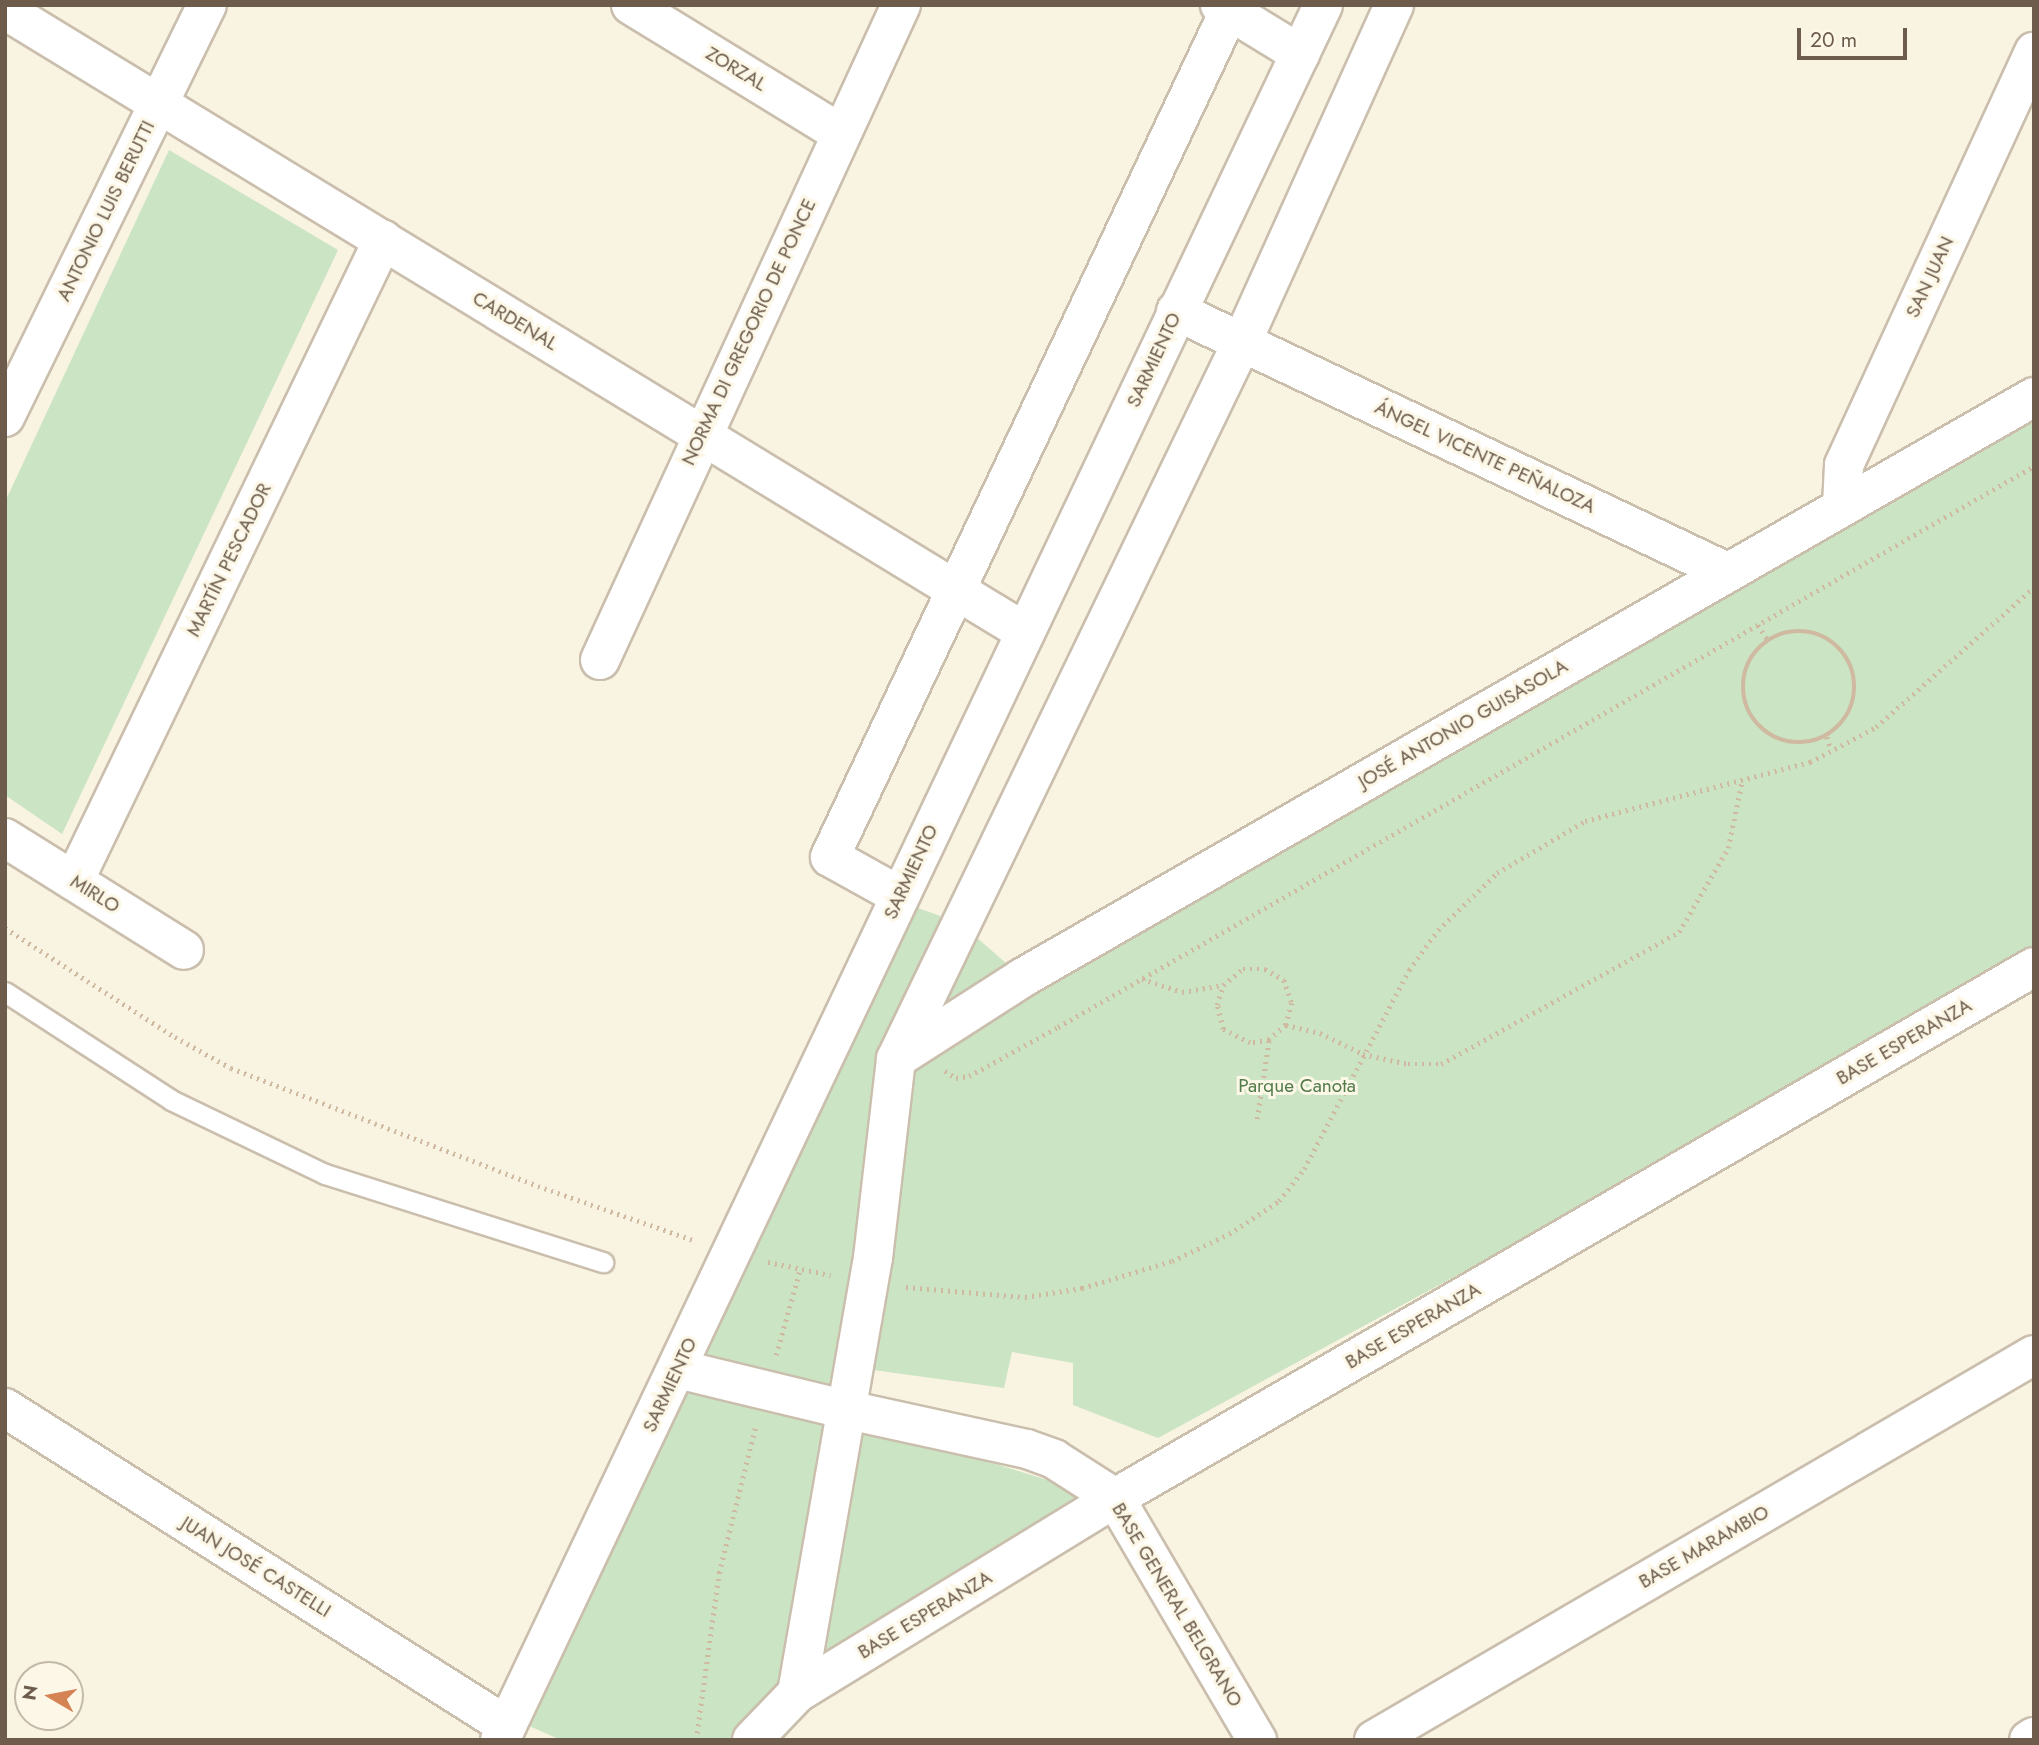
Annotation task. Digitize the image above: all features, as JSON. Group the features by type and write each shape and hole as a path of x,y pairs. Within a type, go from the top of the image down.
{"street":[{"name":"ANTONIO LUIS BERUTTI","path":"5,417 207,5"},
{"name":"ZORZAL","path":"631,5 840,133"},
{"name":"NORMA DI GREGORIO DE PONCE","path":"600,660 901,5"},
{"name":"SARMIENTO","path":"504,1733 1323,5"},
{"path":"752,1740 797,1693 868,1282 896,1059 1241,344 1394,5"},
{"path":"900,896 830,857 1227,7 1300,54"},
{"name":"CARDENAL","path":"5,10 1025,632"},
{"name":"SAN JUAN","path":"1842,506 1844,465 2034,52"},
{"name":"MARTÍN PESCADOR","path":"74,881 383,240"},
{"name":"ÁNGEL VICENTE PEÑALOZA","path":"1176,312 1727,572"},
{"name":"JOSÉ ANTONIO GUISASOLA","path":"896,1059 1023,978 2034,397"},
{"name":"MIRLO","path":"5,838 184,950"},
{"name":"BASE ESPERANZA","path":"797,1693 1115,1498 2034,967"},
{"name":"BASE MARAMBIO","path":"1374,1740 2034,1355"},
{"name":"BASE GENERAL BELGRANO","path":"678,1369 848,1410 1027,1448 1054,1459 1115,1498 1257,1740"},
{"name":"JUAN JOSÉ CASTELLI","path":"5,1408 504,1733"},
{"path":"2029,1740 2034,1737"}],"lane":[{"path":"5,992 171,1100 326,1174 603,1262"}],"path":[{"path":"944,1071 956,1078 969,1076 2034,466"},
{"path":"5,928 175,1037 231,1068 538,1186 732,1253 868,1282 961,1295 1025,1297 1082,1288 1172,1261 1229,1234 1279,1201 1304,1169 1409,970 1438,930 1497,873 1585,821 1810,762 1877,727 2034,587"},
{"path":"1758,625 1768,640"},
{"path":"1812,631 1843,652 1857,679 1856,696 1852,710 1827,737 1790,741 1768,737 1747,712 1742,691 1746,670 1768,640 1812,631"},
{"path":"1827,737 1831,750"},
{"path":"1286,1025 1320,1033 1363,1054 1408,1064 1441,1064 1679,932 1728,848 1742,780"},
{"path":"1141,978 1169,992 1223,985 1243,969 1265,969 1284,980 1292,1003 1286,1025 1269,1040 1250,1043 1223,1029 1217,1005 1223,985"},
{"path":"1257,1119 1269,1040"},
{"path":"696,1740 719,1573 800,1269"}],"green space":[{"path":"169,150 338,250 62,834 5,795 5,502"},
{"name":"Parque Canota","path":"2034,416 2034,961 1158,1438 1073,1405 1073,1363 1012,1352 1004,1388 859,1368 891,1062 845,1399 692,1364 901,902 960,923 1007,964 1826,536"},
{"path":"680,1378 845,1417 792,1691 745,1740 561,1740 518,1721"},
{"path":"852,1419 1108,1499 800,1688"}]}
